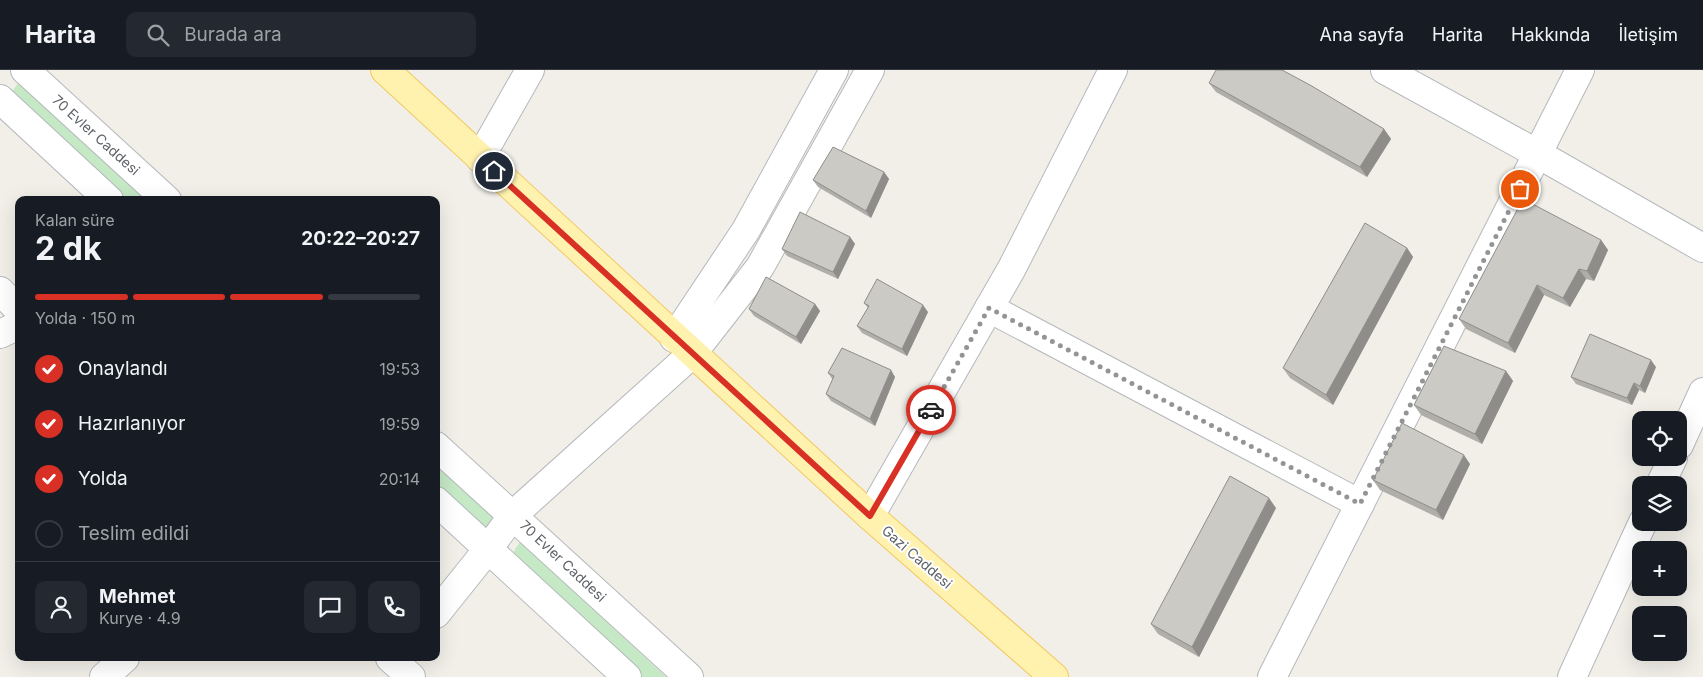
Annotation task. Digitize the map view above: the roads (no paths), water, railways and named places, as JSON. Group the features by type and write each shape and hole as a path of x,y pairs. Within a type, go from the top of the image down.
{"main road":[{"name":"Gazi Caddesi","path":"384,70 870,516 1054,677"}],"street":[{"name":"70 Evler Caddesi","path":"25,70 163,196"},
{"path":"480,158 530,70"},
{"path":"683,346 834,70"},
{"path":"440,609 513,515 760,267 870,70"},
{"path":"870,516 1017,259 1113,70"},
{"path":"1385,70 1703,248"},
{"path":"1272,677 1580,70"},
{"path":"0,99 105,196"},
{"path":"0,291 15,306"},
{"path":"989,308 1360,504"},
{"path":"0,334 15,327"},
{"path":"1687,427 1703,392"},
{"name":"70 Evler Caddesi","path":"440,450 689,677"},
{"path":"440,505 627,677"},
{"path":"1572,677 1639,531"},
{"path":"104,677 122,661"}]}
